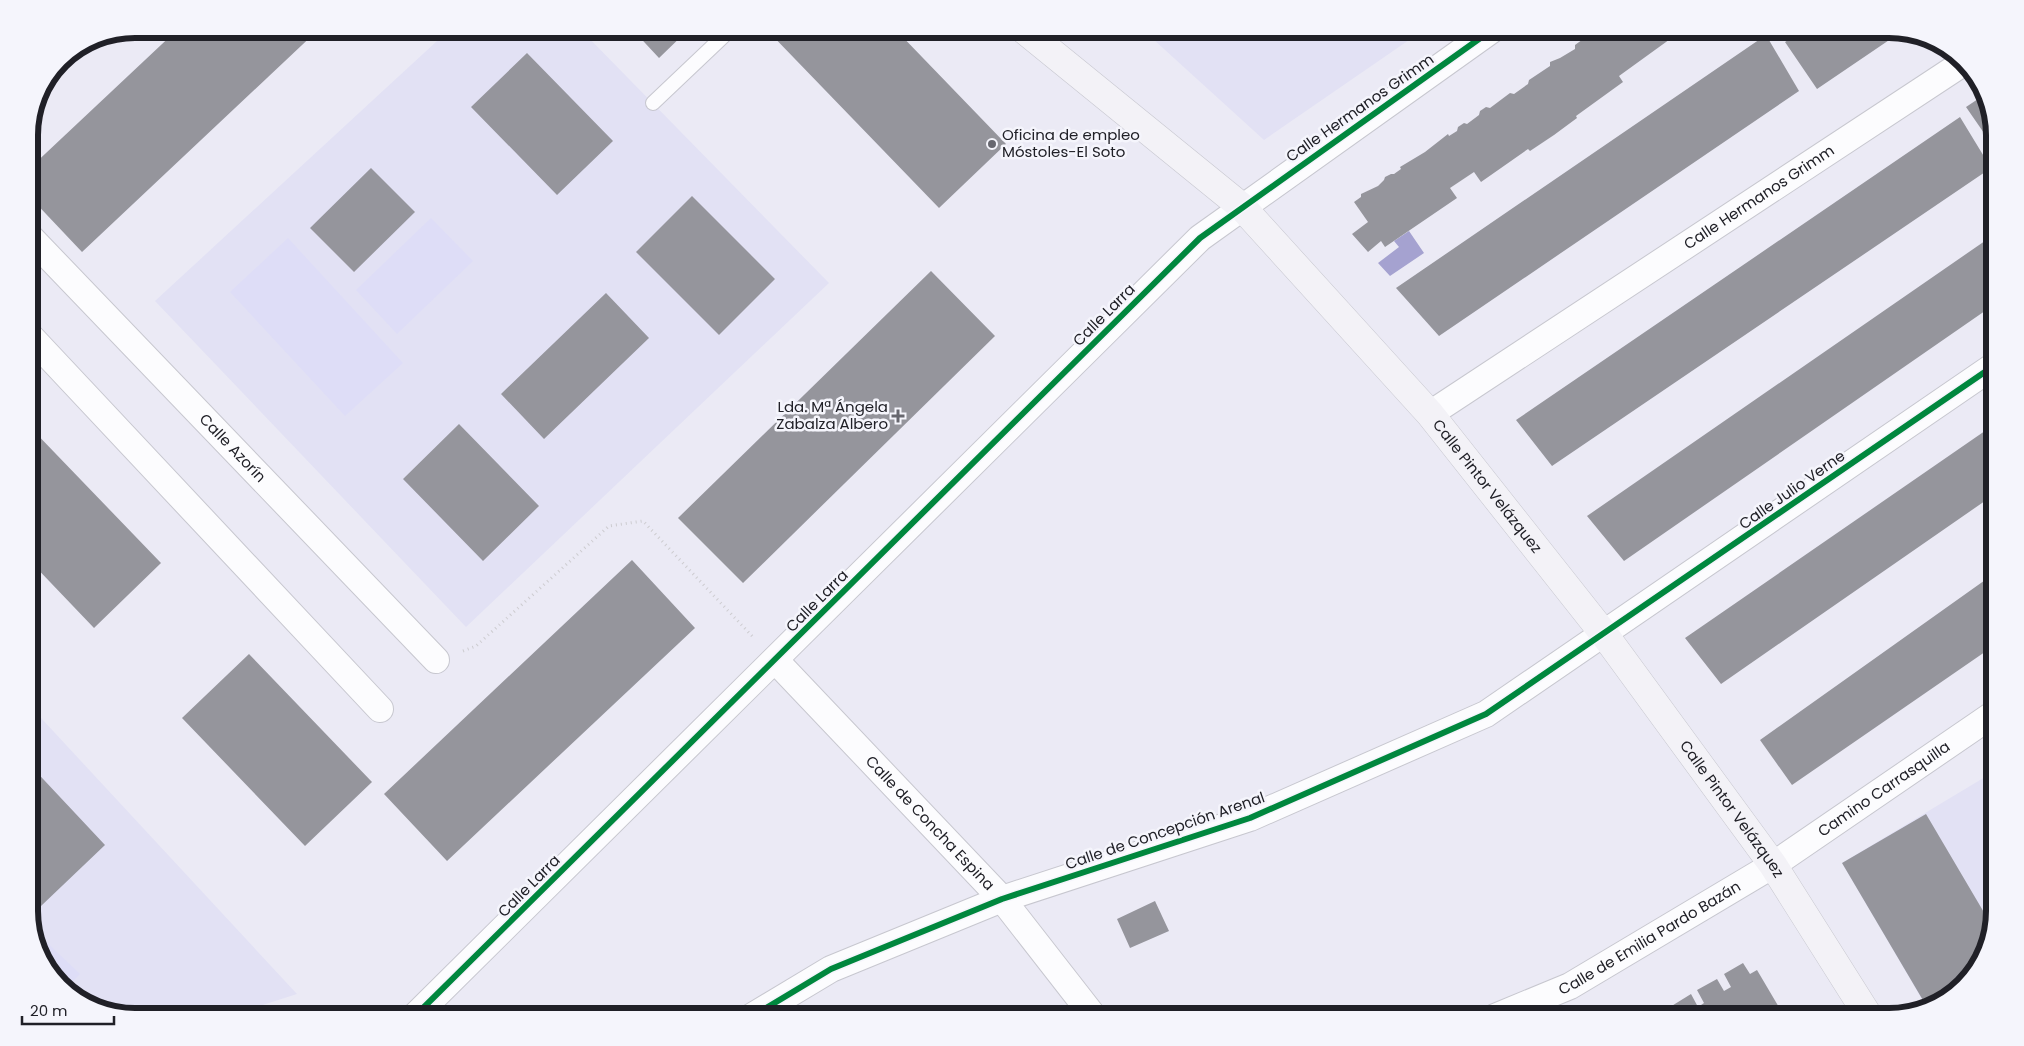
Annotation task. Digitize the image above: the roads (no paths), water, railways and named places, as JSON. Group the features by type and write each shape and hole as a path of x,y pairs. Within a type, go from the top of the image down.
{"street":[{"name":"Calle Pintor Velázquez","path":"1034,38 1242,207 1430,414 1604,634 1773,865 1863,1008"},
{"name":"Calle Hermanos Grimm","path":"1242,207 1480,38"},
{"name":"Calle Hermanos Grimm","path":"1430,414 1958,67"},
{"name":"Calle Larra","path":"423,1008 1200,238 1242,207"},
{"name":"Calle Azorín","path":"38,245 436,660"},
{"path":"38,345 380,709"},
{"name":"Calle Julio Verne","path":"1604,634 1986,371"},
{"name":"Calle de Concepción Arenal","path":"766,1008 831,969 1002,899 1260,814 1486,714 1604,634"},
{"name":"Calle de Concha Espina","path":"775,660 1002,899 1087,1008"},
{"name":"Camino Carrasquilla","path":"1773,865 1986,719"},
{"name":"Calle de Emilia Pardo Bazán","path":"1517,1008 1570,986 1773,865"}],"lane":[{"path":"653,103 722,38"}],"water":[{"path":"1409,231 1424,253 1390,276 1378,263 1399,247 1394,241"}],"place":[{"name":"Oficina de empleo Móstoles-El Soto","path":"992,144"},
{"name":"Lda. Mª Ángela Zabalza Albero","path":"898,416"}]}
